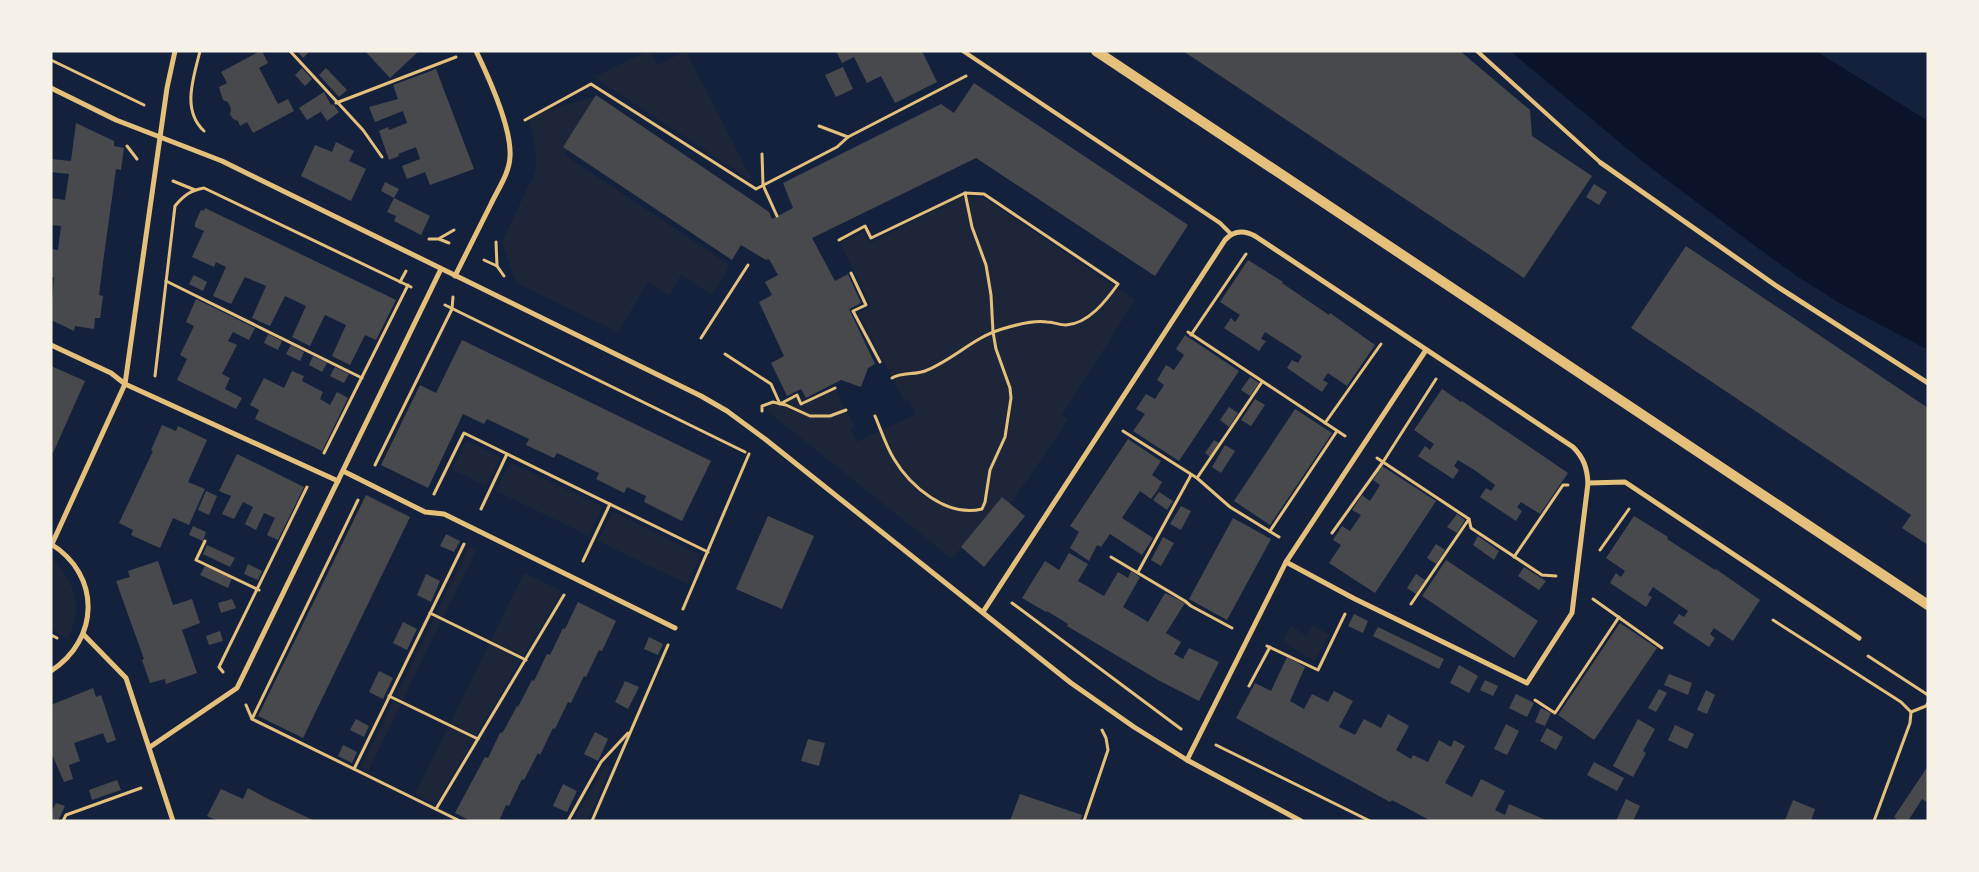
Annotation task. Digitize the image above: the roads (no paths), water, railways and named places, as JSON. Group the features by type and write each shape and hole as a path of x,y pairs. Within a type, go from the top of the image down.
{"main road":[{"path":"1096,51 1928,605"}],"street":[{"path":"51,671 71,655 84,634 88,614 87,593 81,574 69,557 52,544 125,384 164,112 175,51"},
{"path":"455,276 504,177 510,156 509,142 504,123 489,78 476,51"},
{"path":"51,88 116,120 222,161 701,396 727,411 984,612 1071,683 1134,727 1187,760 1301,821"},
{"path":"1601,163 1775,285 1928,383"},
{"path":"984,612 1231,234 1238,232 1248,232 1255,236 1573,447 1585,463 1588,483 1572,614 1527,683 1353,598 1286,562"},
{"path":"150,747 237,688 442,270"},
{"path":"51,345 111,373 125,384 338,481"},
{"path":"1187,760 1286,562 1426,350"},
{"path":"343,471 425,512 444,514 574,580 675,628"},
{"path":"1588,483 1625,482 1859,638"},
{"path":"84,634 126,678 173,821"}],"lane":[{"path":"963,51 1220,223 1231,234"},
{"path":"1477,51 1601,163"}]}
